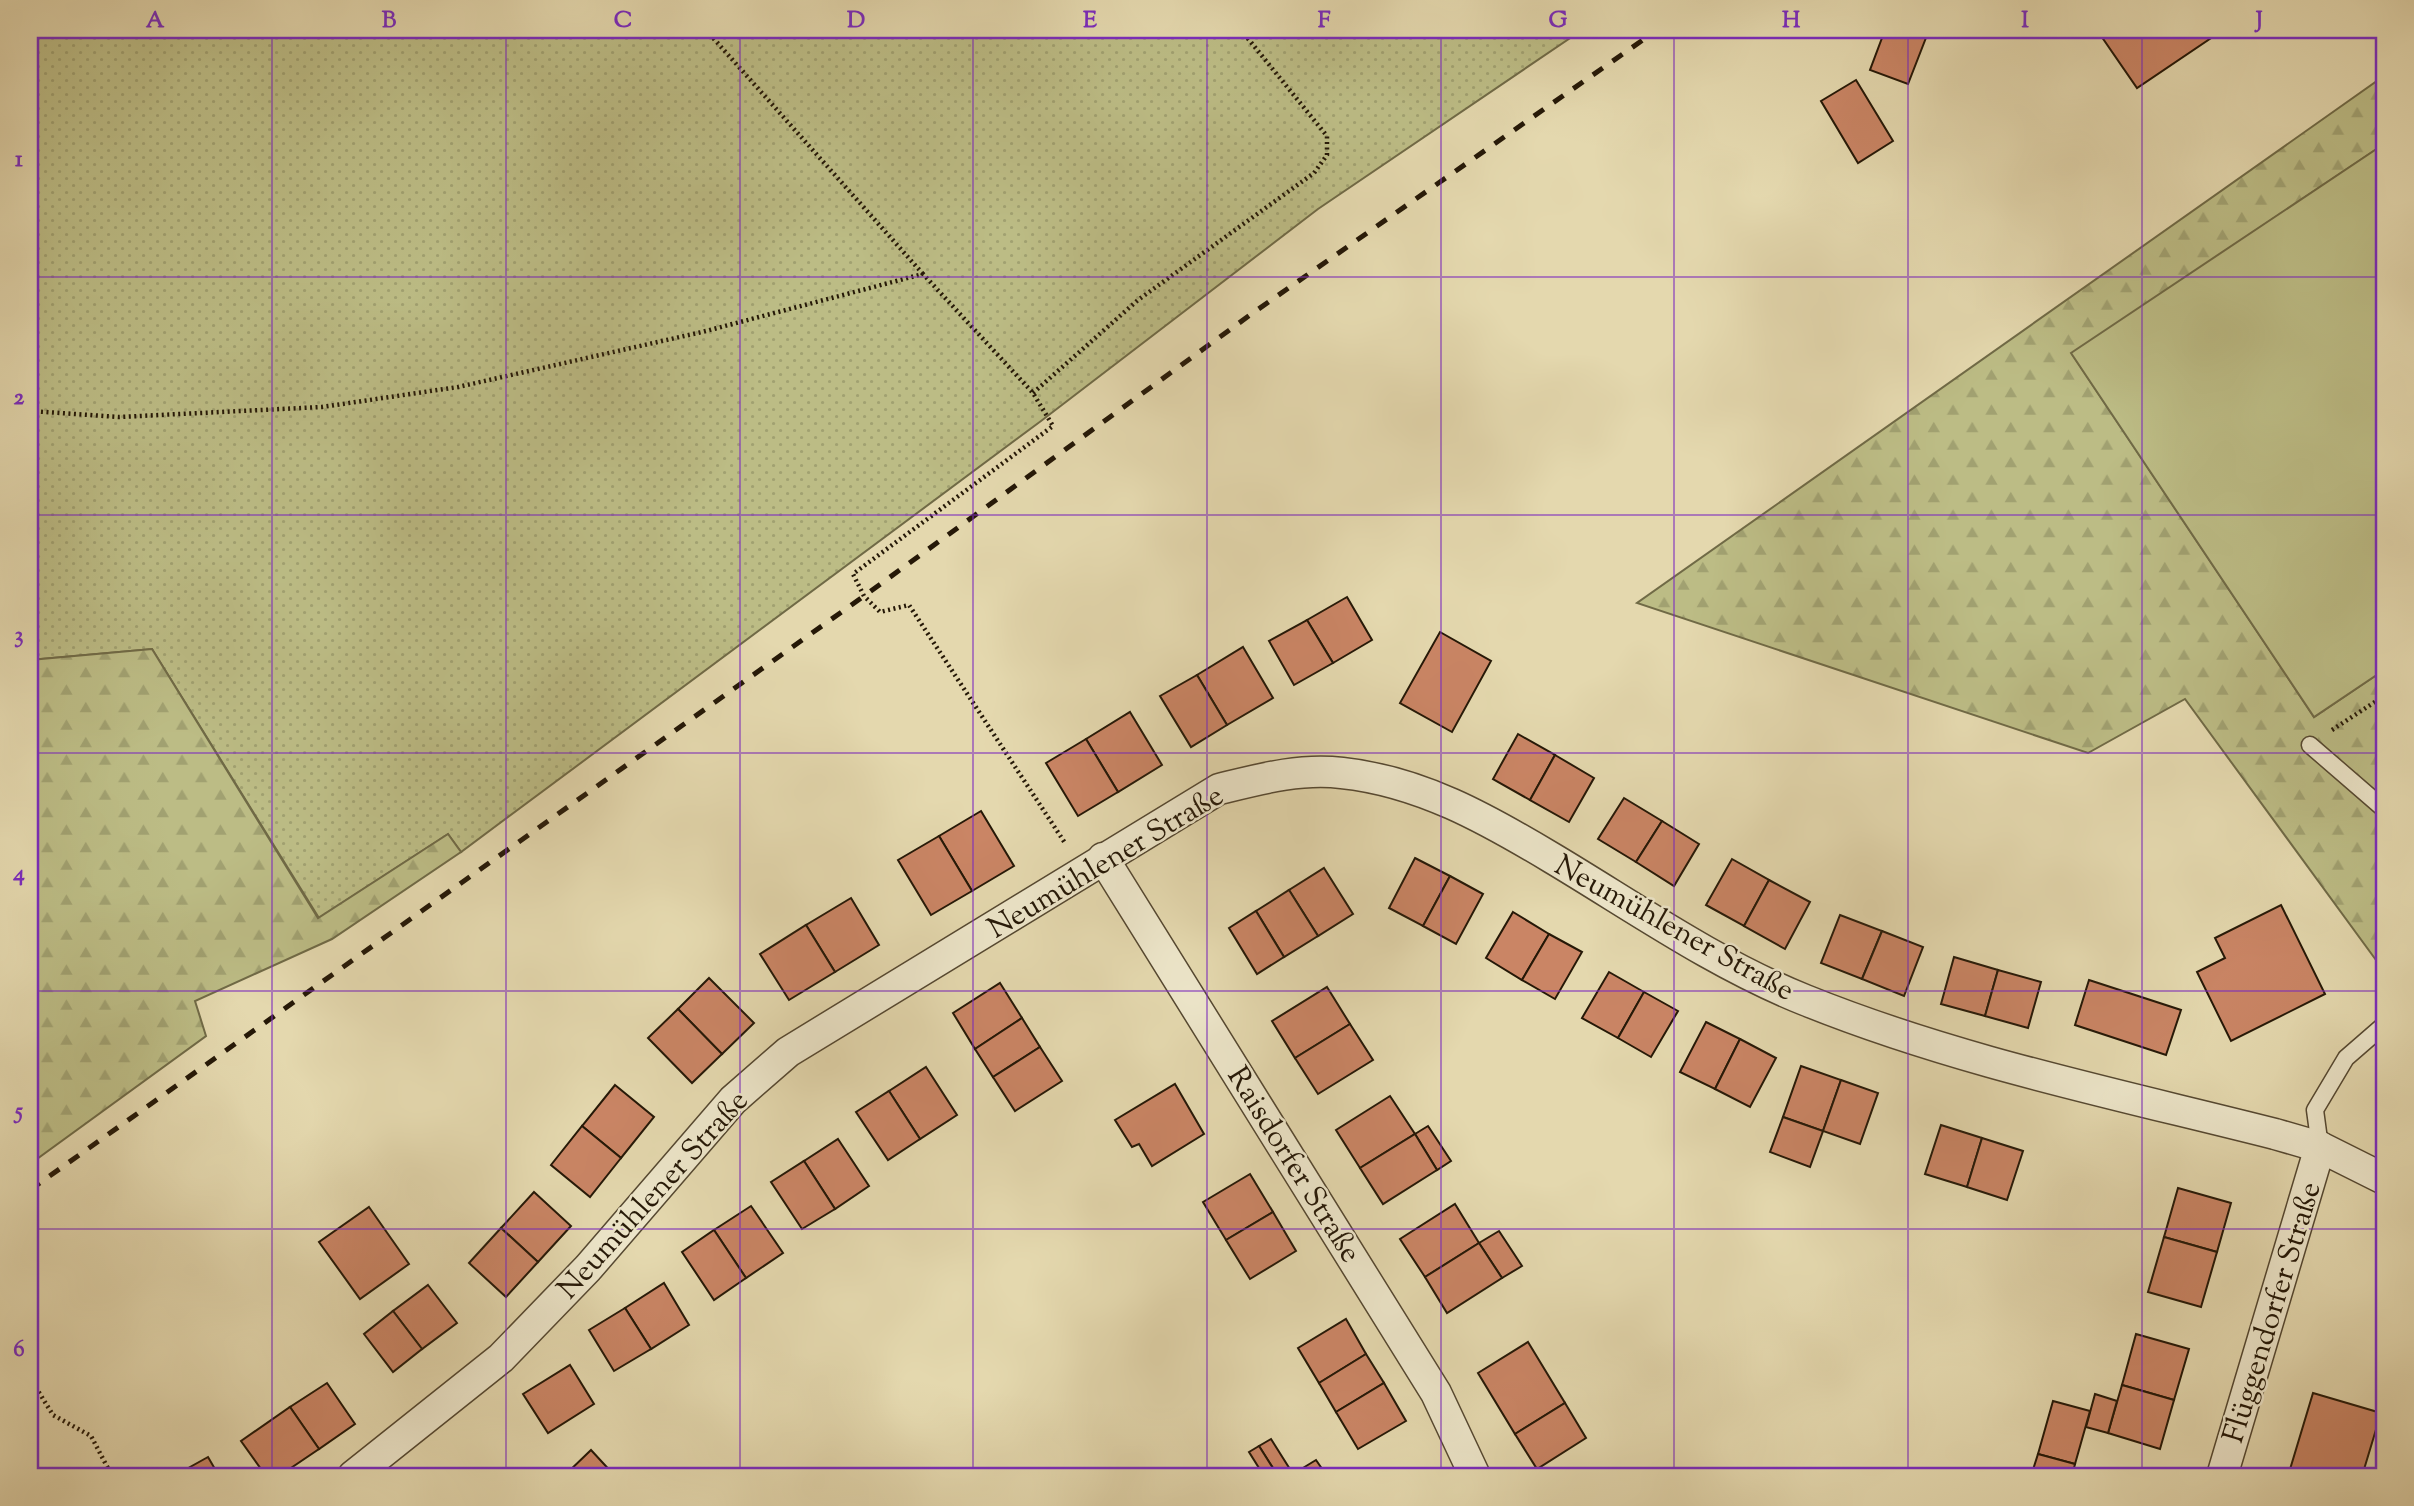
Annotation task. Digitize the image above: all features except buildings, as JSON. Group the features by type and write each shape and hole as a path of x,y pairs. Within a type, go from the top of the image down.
{"street":[{"name":"Neumühlener Straße","path":"353,1476 501,1358 588,1268 733,1100 788,1052 1219,789 1283,773 1343,772 1420,791 1478,814 1737,969 1803,1000 1942,1051 2320,1147 2384,1180"},
{"name":"Raisdorfer Straße","path":"1094,865 1350,1250 1436,1393 1467,1473"},
{"name":"Flüggendorfer Straße","path":"2222,1476 2320,1147"}],"lane":[{"path":"2310,744 2384,809"},
{"path":"2320,1147 2315,1110 2346,1058 2384,1025"}],"path":[{"path":"706,30 1033,393 1053,426 853,574 864,596 880,612 909,605 1094,865"},
{"path":"1033,393 1138,300 1314,173 1326,155 1327,136 1241,30"},
{"path":"30,411 119,417 322,407 458,387 702,332 923,274"},
{"path":"2310,744 2384,696"},
{"path":"30,1378 53,1415 91,1436 112,1476"}],"green space":[{"path":"30,30 1582,30 1318,209 1041,421 461,852 448,834 319,918 152,649 30,660"},
{"path":"2384,76 2384,144 2072,354 2314,717 2384,670 2384,971 2185,699 2088,753 1637,603"},
{"path":"2384,144 2384,670 2314,717 2071,353"},
{"path":"152,649 318,918 448,834 461,852 332,939 195,1001 206,1036 30,1164 30,660"}],"railway":[{"path":"30,1190 864,596 1250,315 1657,30"}]}
